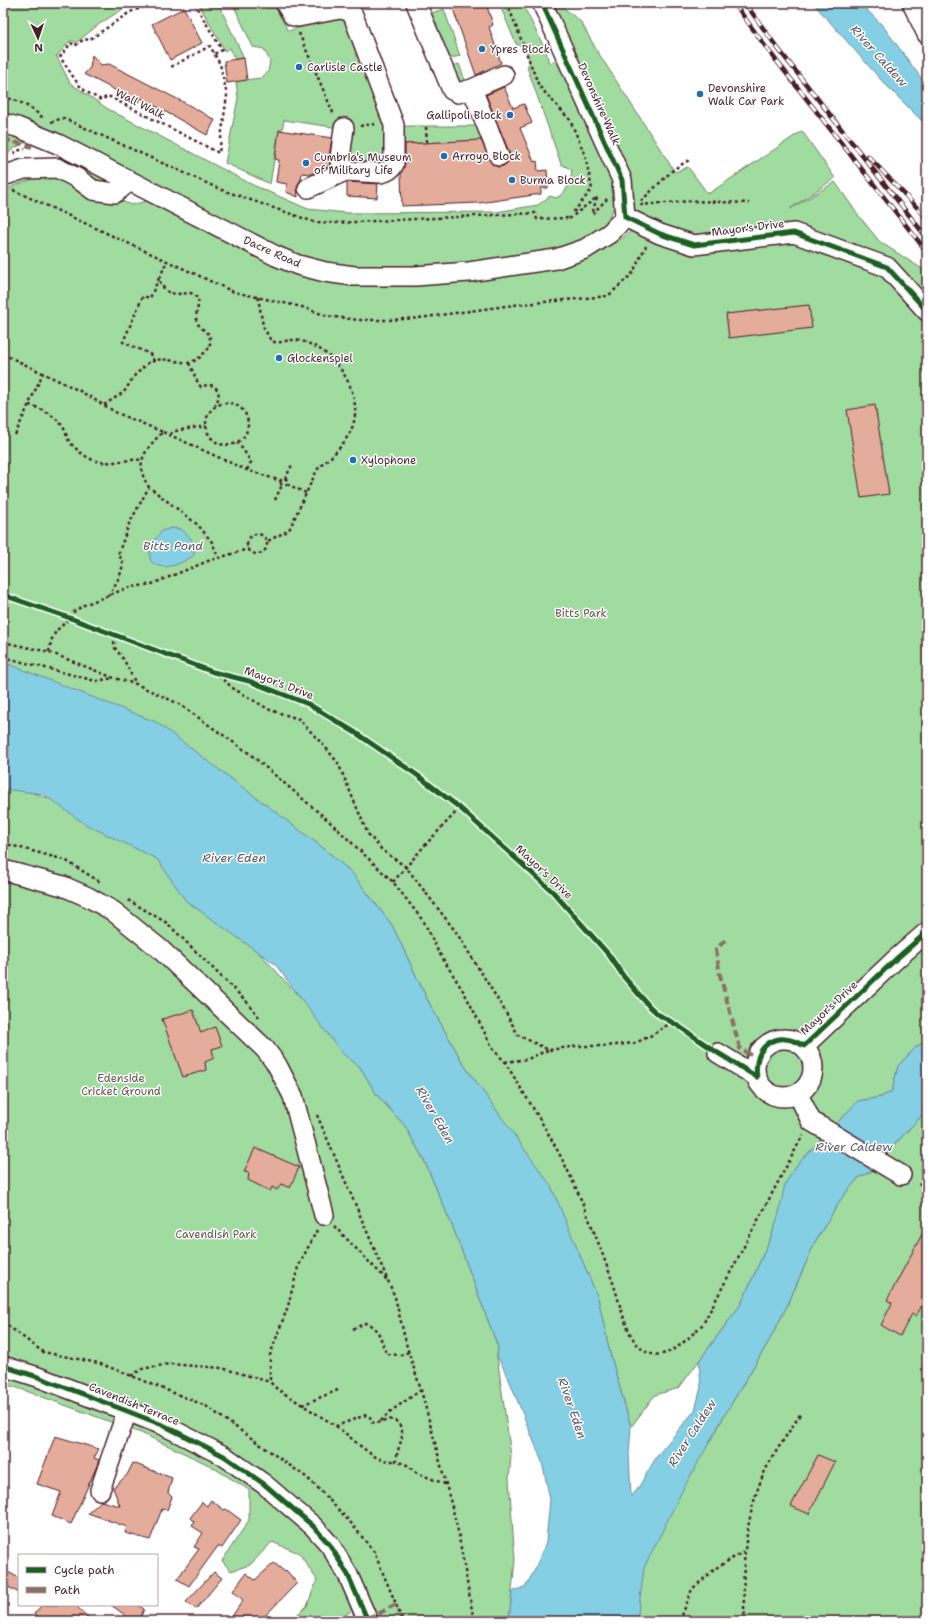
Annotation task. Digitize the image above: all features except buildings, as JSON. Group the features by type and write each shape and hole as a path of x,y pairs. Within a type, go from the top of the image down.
{"street":[{"path":"289,10 298,18 340,9 358,3"},
{"path":"416,3 452,90 458,93 504,76"},
{"name":"Devonshire Walk","path":"542,3 622,180 625,217"},
{"path":"912,3 927,34"},
{"path":"308,188 345,171 380,173 386,172 394,164 393,122 353,15 347,10 340,9"},
{"path":"472,89 499,156"},
{"name":"Dacre Road","path":"3,123 17,127 58,144 276,256 298,265 325,272 354,276 415,276 470,272 556,259 585,249 610,233 625,217"},
{"path":"344,128 340,164 341,169 345,171"},
{"path":"3,176 24,169 57,168 77,178 93,190 114,193 130,181"},
{"name":"Mayor's Drive","path":"625,217 660,234 694,245 794,233 887,267 927,310"},
{"path":"3,870 62,886 88,897 112,911 160,949 265,1048 277,1065 293,1096 324,1215"},
{"name":"Mayor's Drive","path":"804,1046 896,959 927,932"},
{"name":"Mayor's Drive","path":"757,1077 755,1068 757,1058 762,1049 769,1043 778,1039 796,1041 804,1046 811,1057 814,1071 806,1088 798,1094"},
{"path":"718,1053 757,1077 762,1086 769,1092 778,1096 798,1094 818,1125 901,1175"},
{"name":"Cavendish Terrace","path":"3,1366 38,1377 165,1426 224,1456 264,1484 313,1526 330,1545 348,1575 365,1620"},
{"path":"100,1490 127,1411"}],"path":[{"path":"194,3 222,50 214,54"},
{"path":"289,10 339,128 393,122"},
{"path":"426,127 427,143"},
{"path":"691,159 674,169 637,205 691,201 749,203"},
{"path":"569,218 597,197 592,214 607,198 625,217"},
{"path":"154,361 150,354 123,342 143,296 150,298 167,261"},
{"path":"103,406 124,392 135,375 148,363 166,360 189,363 203,356 211,344 210,336 201,328 196,317 199,306 198,298 191,292 170,293 162,286 160,277"},
{"path":"258,297 263,326 270,340 277,343 293,340 319,347 340,368 349,384 355,409 354,421 349,434 340,447 329,459 321,464 317,470 289,530 266,542"},
{"path":"3,354 80,391 117,413 247,470 281,481 285,479 292,465"},
{"path":"189,363 201,387 208,385 212,386 218,391 219,398 216,406"},
{"path":"15,435 43,373"},
{"path":"230,402 237,405 247,416 247,430 244,437 237,442 225,445 218,443 208,434 206,426 207,414 216,406 230,402"},
{"path":"29,405 36,406 62,424 69,441 92,460 101,462 113,462 131,458 142,460"},
{"path":"170,435 175,431 206,426"},
{"path":"163,432 143,455 141,466 143,476 149,487 198,525 212,542 218,557"},
{"path":"237,442 251,462 247,470"},
{"path":"285,479 287,484"},
{"path":"275,500 282,485 281,481"},
{"path":"282,485 287,484 306,493"},
{"path":"107,596 114,587 123,568 123,560 118,555 121,545 149,487"},
{"path":"252,535 262,535 266,542 265,550 260,553 253,553 248,549 247,543 249,537 252,535"},
{"path":"49,652 51,641 56,631 70,618 72,613 84,605 127,588 157,582 218,557 248,549"},
{"path":"117,636 114,642 115,648 124,660 136,684"},
{"path":"3,642 49,652 114,678 136,684 179,704 250,754 330,822 393,882 424,922 438,951 465,994 493,1049 505,1062 562,1159 587,1212 618,1294 629,1333 642,1349 650,1354 669,1352 703,1324 818,1125"},
{"path":"3,656 96,681 114,678"},
{"path":"213,672 234,689 270,710 299,719 326,748 338,763 368,834 382,850 406,866 456,932 505,1011 518,1035 549,1050"},
{"path":"393,882 460,808"},
{"path":"3,843 64,860 103,884"},
{"path":"122,896 167,923 247,1002 261,1020"},
{"path":"505,1062 528,1059 549,1050 577,1046 606,1046 635,1043 652,1035 672,1022"},
{"path":"316,1111 395,1297 409,1352 421,1390 464,1558 474,1621"},
{"path":"927,1172 919,1185 927,1190"},
{"path":"270,1382 270,1355 288,1306 298,1267 324,1215 388,1282"},
{"path":"353,1330 366,1323 374,1327 379,1333 386,1354 400,1355 409,1352"},
{"path":"131,1376 142,1369 169,1364 222,1368 270,1382 277,1389 336,1426 367,1452 383,1460 396,1461 407,1465 417,1473 445,1484"},
{"path":"302,1405 338,1390"},
{"path":"379,1422 391,1411 402,1405 411,1396 421,1390"},
{"path":"745,1621 745,1551 750,1516 764,1473 801,1413"},
{"path":"336,1426 366,1415 370,1417 372,1422 393,1419 400,1424 402,1431 401,1441 396,1452 396,1461"},
{"path":"680,1621 692,1590 716,1568 745,1551"}],"green space":[{"name":"Bitts Park","path":"3,3 132,3 98,25 76,43 71,40 57,56 56,55 70,83 108,109 253,185 308,209 347,213 496,212 538,205 550,196 556,198 560,196 566,190 572,170 561,164 527,67 530,62 525,47 516,44 499,3 522,3 546,51 549,64 556,59 569,61 549,3 558,3 581,22 597,51 675,172 688,167 708,194 802,131 835,178 790,209 835,182 880,242 927,272 927,1041 916,1047 898,1066 892,1091 881,1097 858,1101 796,1166 771,1237 741,1304 679,1388 655,1395 631,1427 610,1353 598,1298 583,1263 496,1110 464,1065 428,1001 392,925 351,872 322,847 3,662 3,192 13,186 55,171 76,165 86,165 107,174 106,194 131,205 154,199 311,275 551,266 597,254 625,236 637,226 615,206 603,227 566,250 465,267 362,270 299,258 3,118"},
{"path":"198,3 218,3 244,58 235,59 230,48 225,51"},
{"path":"242,3 258,4 267,9 276,8 288,31 338,16 347,18 403,126 479,126 488,140 398,144 388,164 346,162 339,128 284,120 282,131 279,131 270,184 225,163 238,98 236,81 261,78 268,72 270,61 264,49 253,47 234,6"},
{"path":"444,9 460,56 447,59 428,14"},
{"path":"459,64 466,83 460,84 449,67"},
{"path":"3,129 33,139 11,151 6,159 6,164 3,162"},
{"name":"Cavendish Park","path":"3,782 89,813 145,847 216,910 266,960 334,1035 360,1067 377,1095 405,1126 424,1160 454,1230 498,1347 497,1356 511,1456 509,1479 515,1560 509,1621 365,1621 360,1604 338,1621 290,1621 307,1606 317,1580 299,1553 272,1542 250,1565 231,1571 222,1561 249,1520 249,1490 209,1465 141,1433 18,1388 3,1384"},
{"path":"927,1110 927,1621 630,1621 643,1535 713,1437 769,1341 788,1304 815,1242 841,1199 858,1178 872,1171"}],"water":[{"name":"River Caldew","path":"813,3 860,3 883,26 927,86 927,126 882,81"},
{"name":"Bitts Pond","path":"171,528 181,529 190,537 194,547 194,555 172,566 160,566 150,560 150,545 162,531"},
{"name":"River Eden","path":"3,662 156,722 322,847 351,872 392,925 428,1001 464,1065 551,1186 598,1298 610,1353 631,1427 629,1454 631,1496 637,1490 657,1456 695,1410 701,1387 699,1361 741,1304 771,1237 779,1213 785,1184 796,1166 858,1101 881,1097 892,1091 898,1066 916,1047 927,1041 927,1110 892,1147 872,1171 858,1178 841,1199 815,1242 788,1304 769,1341 724,1416 681,1493 644,1568 637,1621 509,1621 512,1592 526,1586 546,1542 550,1499 542,1462 508,1377 497,1356 498,1347 454,1230 424,1160 405,1126 377,1095 360,1067 342,1053 275,964 186,901 157,859 85,824 43,794 3,789"}],"railway":[{"path":"734,3 768,50 927,252"},
{"path":"745,3 776,46 927,238"},
{"path":"868,156 927,218"}],"marked path":[{"path":"3,139 32,147"},
{"path":"725,940 716,950 720,975 740,1049 757,1058"},
{"path":"367,1618 396,1604"}],"cycle path":[{"path":"542,3 622,180 625,217 660,234 694,245 794,233 887,267 927,311"},
{"path":"3,595 70,618 213,672 249,681 308,704 356,733 417,775 460,808 553,892 609,955 624,977 649,1006 659,1015 757,1077"},
{"path":"757,1077 756,1066 758,1057 768,1043 785,1039 794,1041 804,1046 896,959 927,932"},
{"path":"3,1366 38,1377 165,1426 224,1456 264,1484 313,1526 330,1545 348,1575 368,1621"}],"place":[{"name":"Ypres Block","path":"482,49"},
{"name":"Carlisle Castle","path":"299,67"},
{"name":"Devonshire Walk Car Park","path":"700,94"},
{"name":"Gallipoli Block","path":"510,115"},
{"name":"Arroyo Block","path":"444,156"},
{"name":"Cumbria's Museum of Military Life","path":"306,163"},
{"name":"Burma Block","path":"512,180"},
{"name":"Glockenspiel","path":"279,358"},
{"name":"Xylophone","path":"353,460"}],"park label":[{"name":"Edenside Cricket Ground","path":"121,1084"}]}
